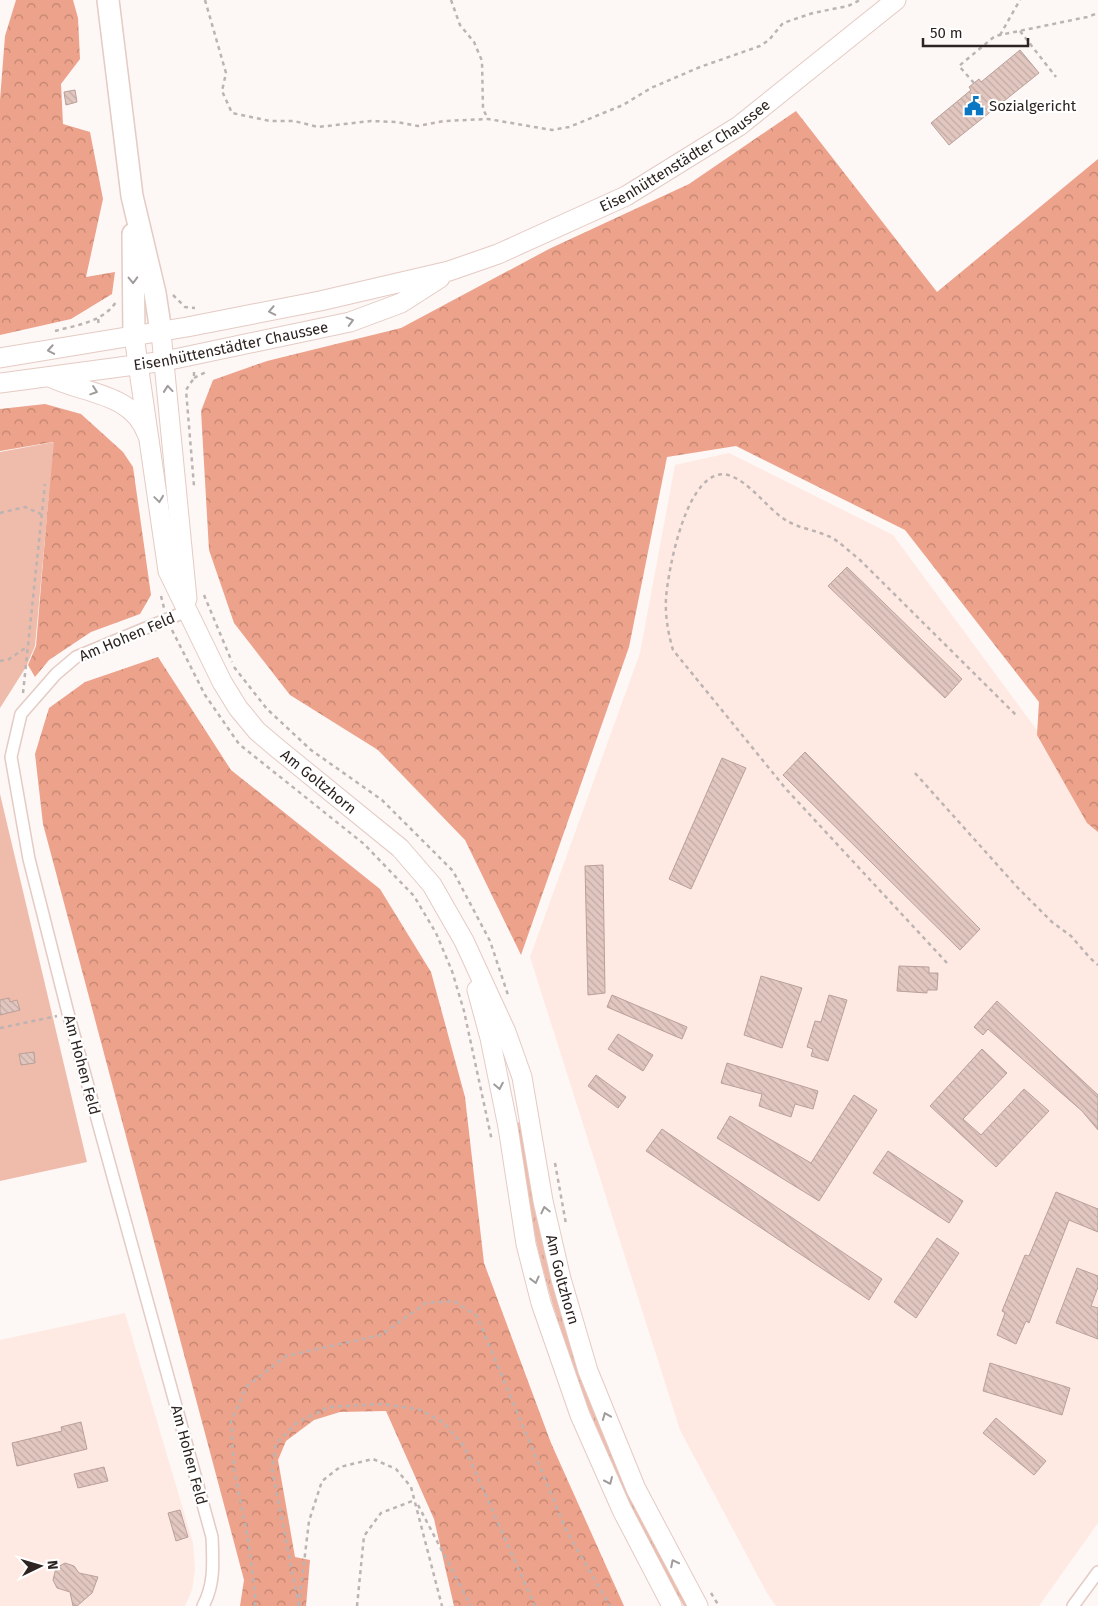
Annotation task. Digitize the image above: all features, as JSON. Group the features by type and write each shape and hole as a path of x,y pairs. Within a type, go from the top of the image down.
{"highway":[{"path":"107,4 132,196 155,293 161,332"},
{"path":"132,196 134,336"}],"main road":[{"name":"Eisenhüttenstädter Chaussee","path":"0,358 161,332 320,301 449,271 498,254 626,196 739,126 896,0"},
{"name":"Eisenhüttenstädter Chaussee","path":"0,383 165,361 350,322 401,304 449,271"},
{"name":"Am Goltzhorn","path":"161,332 187,612"},
{"name":"Am Goltzhorn","path":"134,336 168,571 222,682 238,708 257,731 400,848 432,885 464,941 506,1032 522,1077 543,1201 561,1279 588,1371 636,1489 698,1606"},
{"path":"49,376 67,386 90,389 105,395 134,412 144,427 152,450"},
{"name":"Am Goltzhorn","path":"464,941 490,1038 508,1127 526,1244 541,1303 580,1415 622,1510 672,1606"}],"street":[{"name":"Am Hohen Feld","path":"187,612 76,658 56,674 21,714 13,740 11,757 12,775 28,860 68,1013 212,1537 213,1574 208,1596 203,1606"},
{"path":"1073,1606 1098,1572"}],"path":[{"path":"205,0 226,73 222,91 232,113 270,121 294,121 318,127 371,121 397,122 418,126 444,121 488,119 552,130 569,127 623,105 652,88 700,67 760,46 769,40 783,23 813,13 848,6 860,0"},
{"path":"451,0 460,25 474,42 482,61 483,109 488,119"},
{"path":"1000,35 1020,0"},
{"path":"974,83 959,66 995,36 1087,17 1098,13"},
{"path":"1020,31 1056,77"},
{"path":"155,293 169,291 185,307 205,309"},
{"path":"98,319 111,310 120,296 133,295"},
{"path":"185,307 187,327"},
{"path":"192,356 194,378"},
{"path":"194,492 186,390 194,378 206,372"},
{"path":"947,963 786,789 673,650 668,631 666,599 675,544 685,516 703,484 715,476 727,475 749,488 785,520 833,538 860,560 1016,715"},
{"path":"21,714 45,484"},
{"path":"0,512 25,507 41,514"},
{"path":"203,589 234,668 267,709 311,750 382,800 452,871 490,941 509,998"},
{"path":"167,621 205,696 239,744 364,844 414,896 436,933 452,971 464,1012 494,1148"},
{"path":"0,661 9,659 27,647"},
{"path":"915,774 1018,888 1052,922 1071,936 1098,965"},
{"path":"0,1028 68,1013"},
{"path":"553,1155 568,1233"},
{"path":"255,1606 256,1592 248,1538 234,1469 231,1421 247,1386 286,1356 381,1335 426,1303 454,1301 477,1316 566,1532 610,1606"},
{"path":"299,1606 272,1469 276,1443 298,1422 329,1407 383,1404 421,1410 444,1423 464,1446 535,1606"},
{"path":"299,1606 309,1521 322,1481 340,1467 373,1459 396,1470 411,1487 442,1606"},
{"path":"357,1606 364,1536 381,1513 415,1500"},
{"path":"415,1500 471,1606"},
{"path":"710,1592 719,1606"}],"shaded area":[{"path":"729,453 893,535 1098,813 1098,1523 1039,1606 776,1606 767,1593 680,1430 530,957 640,653 675,465"},
{"path":"125,1313 193,1543 195,1569 192,1590 185,1606 0,1606 0,1340"}],"green space":[{"path":"16,0 73,0 78,18 80,59 61,84 63,124 90,132 103,199 86,277 115,272 112,294 71,319 0,335 0,100 5,36"},
{"path":"796,111 937,292 1098,159 1098,832 1087,823 1037,735 1039,702 905,530 736,446 667,457 629,647 521,955 465,840 378,750 290,695 234,623 209,550 201,411 213,380 267,361 401,328 549,249 689,184"},
{"path":"45,404 81,414 123,452 133,467 151,595 140,614 91,632 49,660 35,677 28,665 36,646 53,442 0,451 0,409"},
{"path":"54,442 35,646 26,667 0,708 0,452"},
{"path":"158,657 231,770 380,889 431,972 465,1097 484,1263 551,1443 624,1606 454,1606 434,1519 386,1411 340,1412 314,1420 286,1441 278,1460 295,1557 310,1560 306,1606 240,1606 244,1580 43,824 35,754 49,708 85,682"},
{"path":"0,794 87,1162 0,1181"},
{"path":"522,1122 542,1239 690,1606 684,1606 618,1479 599,1435 566,1346 539,1254 529,1205 514,1123"}],"building":[{"name":"Sozialgericht","path":"1020,50 1039,73 949,145 931,123 971,90 969,87 979,79 981,82"},
{"path":"75,90 77,102 66,105 64,92"},
{"path":"847,567 962,679 945,698 828,586"},
{"path":"805,752 980,929 960,950 783,775"},
{"path":"722,758 746,768 691,889 669,879"},
{"path":"603,865 605,993 588,995 585,866"},
{"path":"899,966 929,967 929,973 938,973 937,990 927,990 927,993 897,991"},
{"path":"761,976 802,988 782,1048 744,1035"},
{"path":"612,995 687,1027 682,1039 607,1007"},
{"path":"829,995 847,1000 828,1061 811,1056 813,1049 807,1047 815,1021 821,1022"},
{"path":"9,998 10,1002 17,1000 20,1010 0,1015 0,1000"},
{"path":"997,1001 1098,1095 1098,1130 1082,1111 988,1029 983,1035 974,1027"},
{"path":"618,1034 653,1055 643,1071 608,1049"},
{"path":"982,1049 1007,1073 963,1119 981,1135 1024,1089 1049,1111 996,1167 930,1106"},
{"path":"34,1052 35,1063 21,1065 19,1054"},
{"path":"727,1063 818,1091 813,1109 795,1104 791,1117 759,1106 762,1094 721,1083"},
{"path":"596,1075 626,1097 618,1108 588,1086"},
{"path":"854,1095 877,1110 819,1201 717,1138 730,1116 811,1163"},
{"path":"662,1129 882,1279 869,1300 646,1151"},
{"path":"888,1151 963,1201 949,1223 873,1173"},
{"path":"1056,1192 1098,1209 1098,1232 1069,1220 1029,1323 1026,1321 1016,1344 997,1335 1005,1313 1002,1311 1025,1255 1029,1256"},
{"path":"937,1238 959,1253 916,1318 894,1302"},
{"path":"1077,1268 1098,1276 1098,1287 1091,1306 1098,1308 1098,1339 1056,1323"},
{"path":"990,1363 1070,1388 1062,1415 983,1391"},
{"path":"996,1418 1046,1461 1034,1475 983,1433"},
{"path":"81,1422 87,1449 17,1466 12,1443 62,1431 61,1427"},
{"path":"104,1467 108,1481 78,1488 74,1474"},
{"path":"180,1510 188,1537 176,1541 168,1513"},
{"path":"65,1563 74,1566 79,1573 98,1577 92,1593 77,1606 73,1606 70,1592 57,1588 53,1580 56,1568"}],"place":[{"name":"Sozialgericht","path":"974,106"}]}
